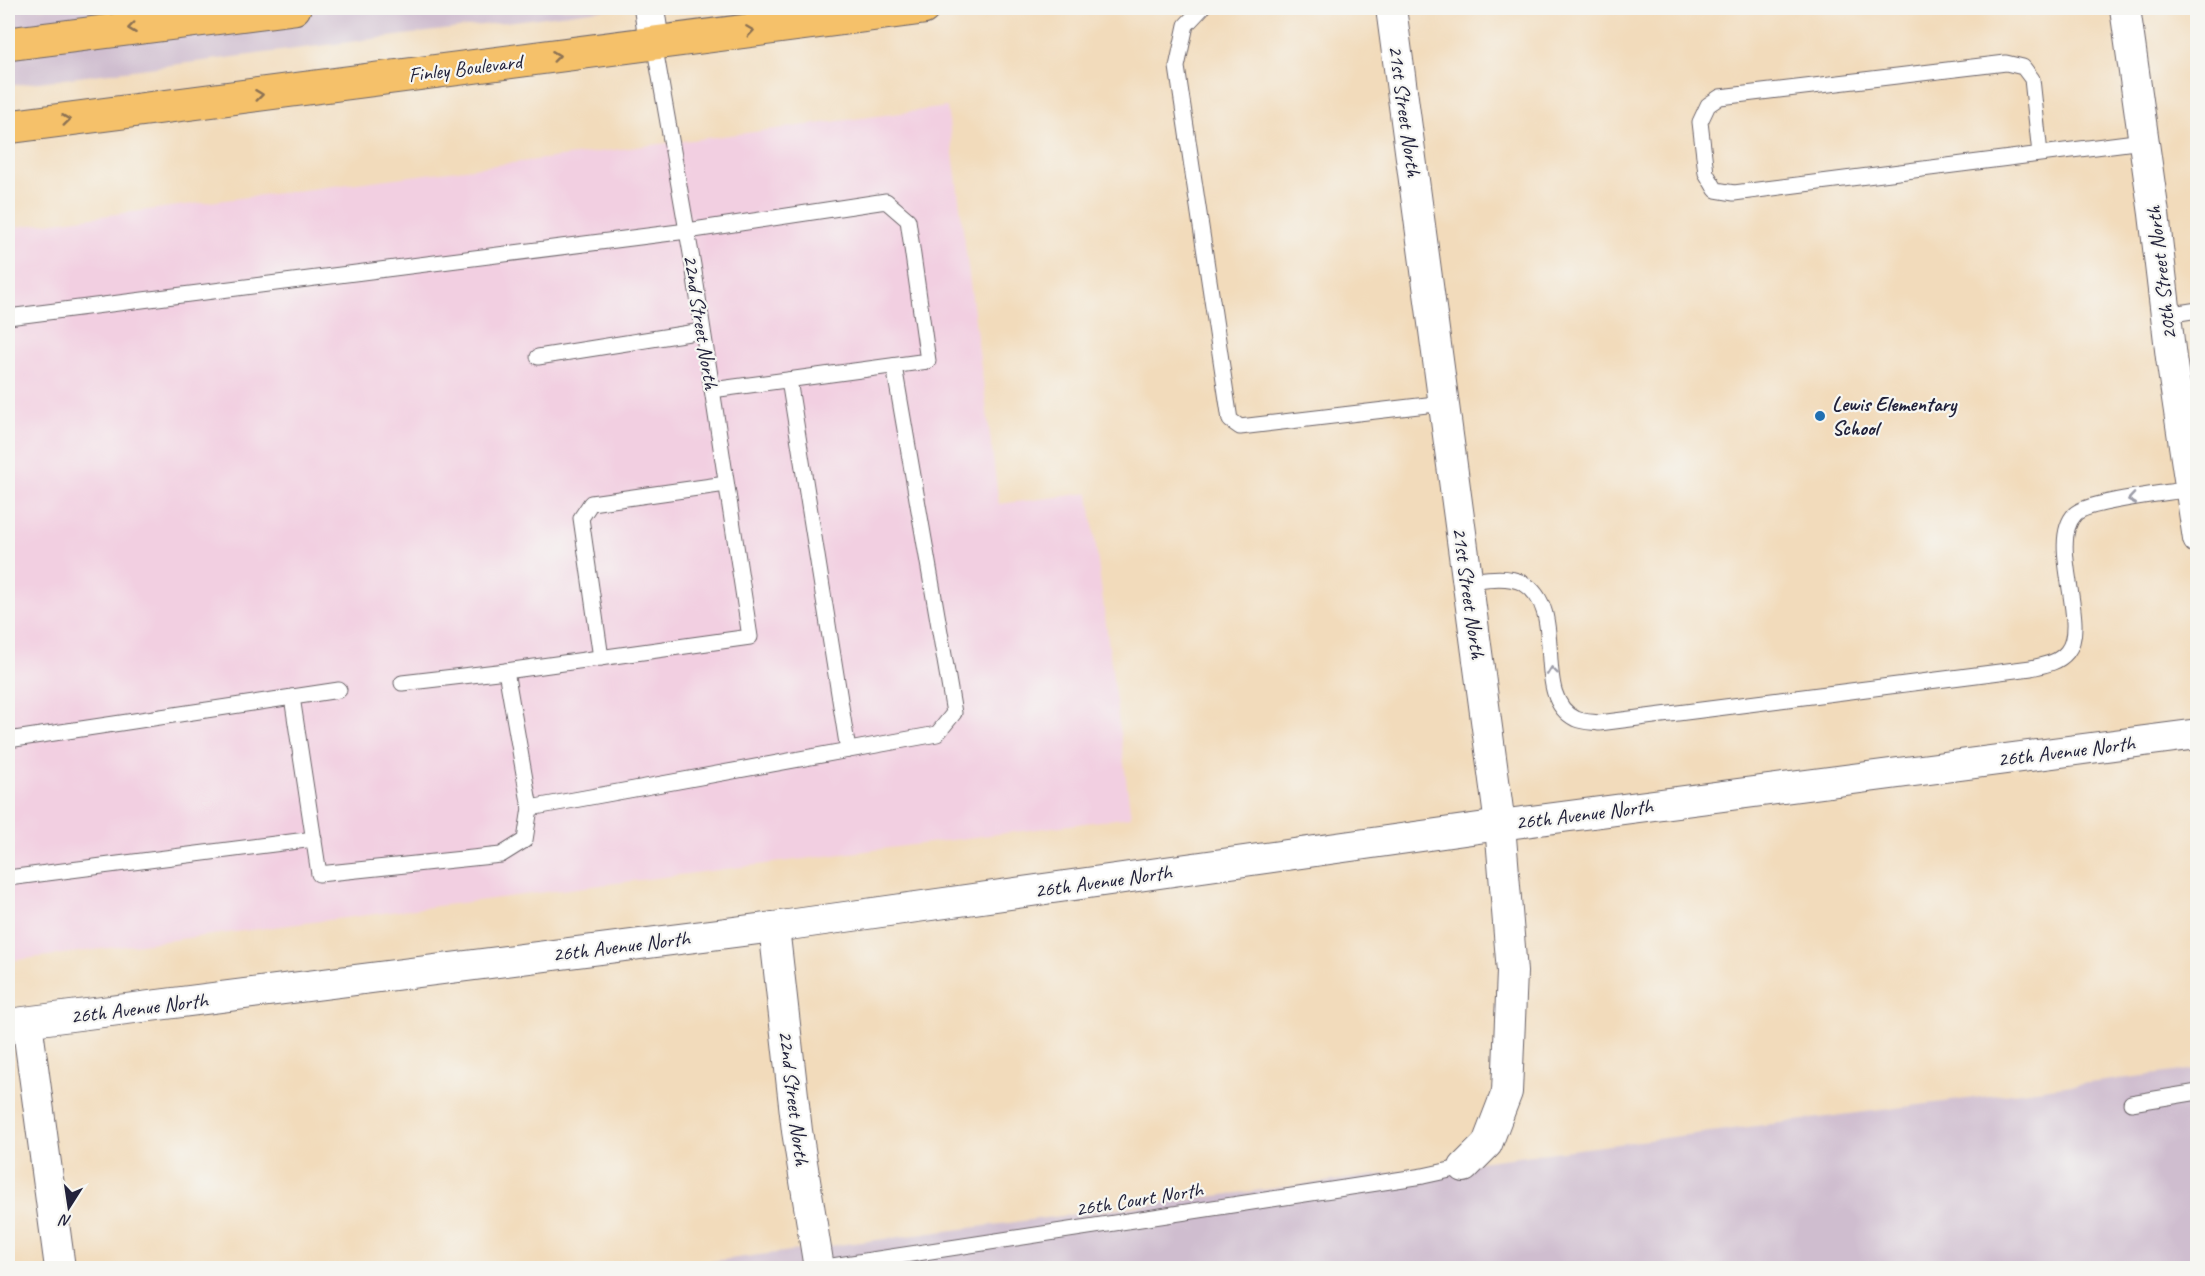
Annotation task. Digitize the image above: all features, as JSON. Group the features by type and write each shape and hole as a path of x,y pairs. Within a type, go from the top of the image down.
{"main road":[{"path":"8,44 294,8"},
{"name":"Finley Boulevard","path":"8,127 923,8"}],"street":[{"name":"22nd Street North","path":"649,8 654,43"},
{"name":"21st Street North","path":"1391,8 1500,825 1512,972 1507,1092 1487,1144 1464,1167"},
{"name":"20th Street North","path":"2126,8 2171,358 2198,538"},
{"name":"26th Avenue North","path":"17,1023 774,927 1500,825 2198,734"},
{"name":"22nd Street North","path":"774,927 797,1131 819,1269"},
{"path":"17,1023 60,1269"}],"lane":[{"path":"1202,8 1186,25 1177,67 1230,420 1240,427 1444,403"},
{"name":"22nd Street North","path":"601,658 750,637 687,231 654,43"},
{"path":"2040,154 2031,79 2023,67 2006,63 1720,97 1708,105 1700,122 1706,173 1716,189 1734,193 2143,141"},
{"path":"8,317 687,231 886,201 908,220 928,361 712,390"},
{"path":"2166,315 2198,310"},
{"path":"538,357 702,331"},
{"path":"530,808 937,734 954,713 894,366"},
{"path":"789,380 848,750"},
{"path":"402,683 601,658 581,518 591,503 726,484"},
{"path":"1468,581 1500,578 1522,583 1536,594 1544,608 1555,692 1562,709 1577,719 1599,723 2031,668 2055,662 2068,651 2074,629 2064,542 2068,525 2076,513 2098,504 2190,489"},
{"path":"292,697 320,874 501,855 525,840 530,808 506,671"},
{"path":"8,740 339,690"},
{"path":"8,878 314,839"},
{"path":"2131,1102 2198,1092"},
{"name":"26th Court North","path":"819,1269 1423,1176 1464,1167"}],"shaded area":[{"path":"8,8 615,8 8,86"},
{"path":"947,107 999,504 1089,493 1131,817 8,961 8,228"},
{"path":"2197,1069 2197,1268 660,1268"}],"place":[{"name":"Lewis Elementary School","path":"1820,416"}]}
